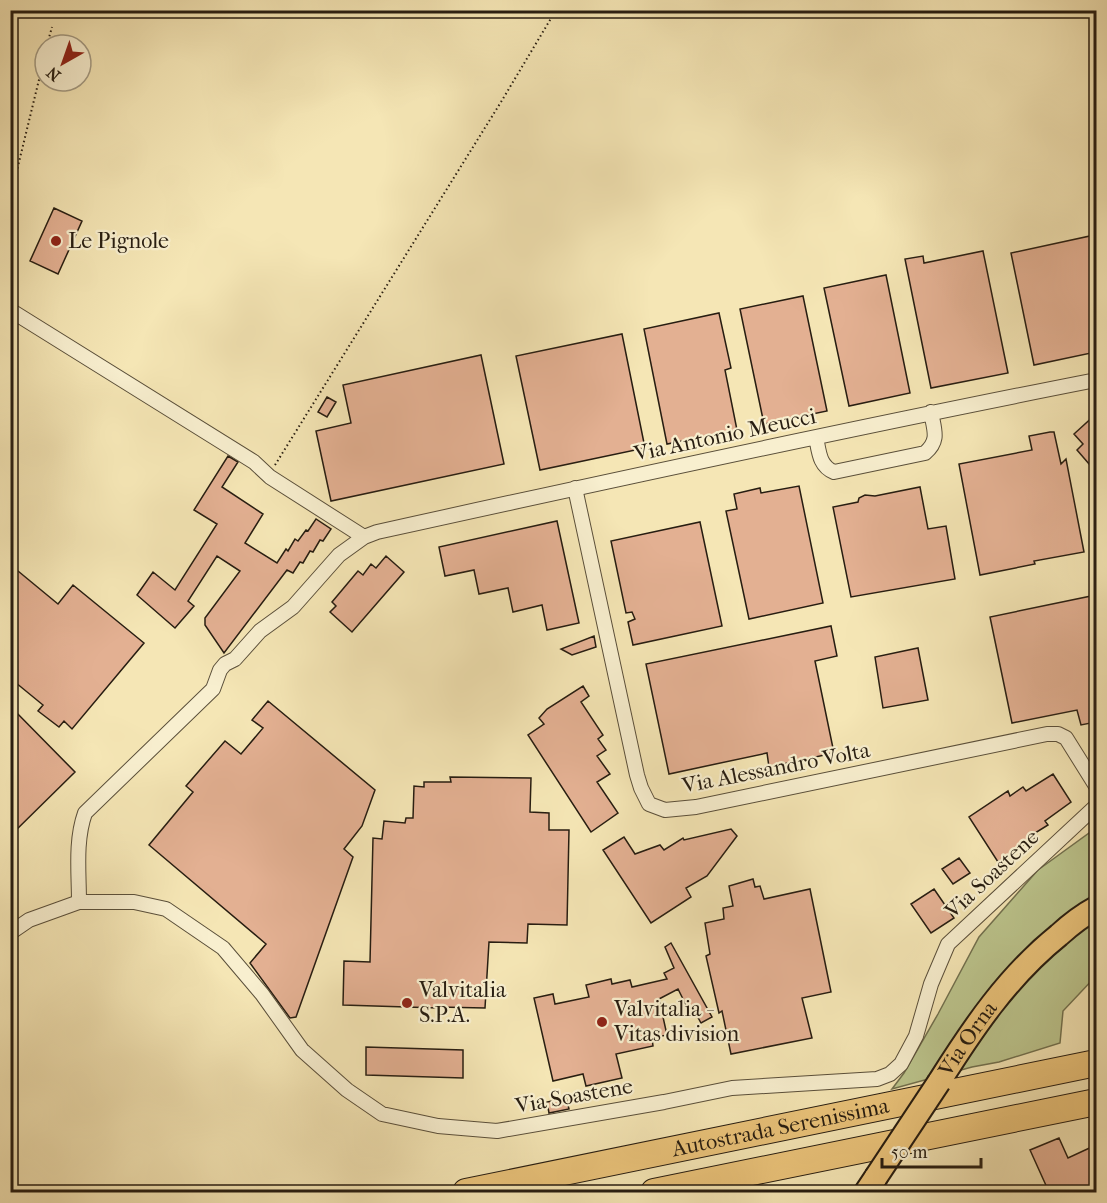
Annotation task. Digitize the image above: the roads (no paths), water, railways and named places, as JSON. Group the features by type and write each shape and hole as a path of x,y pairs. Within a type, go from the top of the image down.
{"highway":[{"name":"Autostrada Serenissima","path":"466,1192 1096,1063"},
{"name":"Autostrada Serenissima","path":"654,1192 1096,1102"}],"main road":[{"name":"Via Orna","path":"871,1185 986,1010 1013,977 1041,949 1096,908"}],"street":[{"path":"10,310 254,462 270,477 364,537"},
{"name":"Via Antonio Meucci","path":"79,902 80,826 85,813 213,689 220,670 225,664 235,658 260,631 293,608 339,555 364,537 377,532 575,488 931,412 1096,380"},
{"path":"816,437 821,461 824,466 834,472 925,453 932,448 935,440 931,412"},
{"name":"Via Alessandro Volta","path":"575,488 637,775 649,804 665,810 696,807 1047,734 1058,734 1066,738 1096,786"},
{"name":"Via Soastene","path":"10,933 29,920 79,902 134,902 166,909 224,948 262,994 302,1050 347,1090 382,1114 438,1126 497,1131 732,1088 877,1079 890,1074 901,1064 916,1036 931,984 948,944 1096,806"}],"place":[{"name":"Le Pignole","path":"56,241"},
{"name":"Valvitalia S.P.A.","path":"407,1003"},
{"name":"Valvitalia - Vitas division","path":"602,1022"}]}
